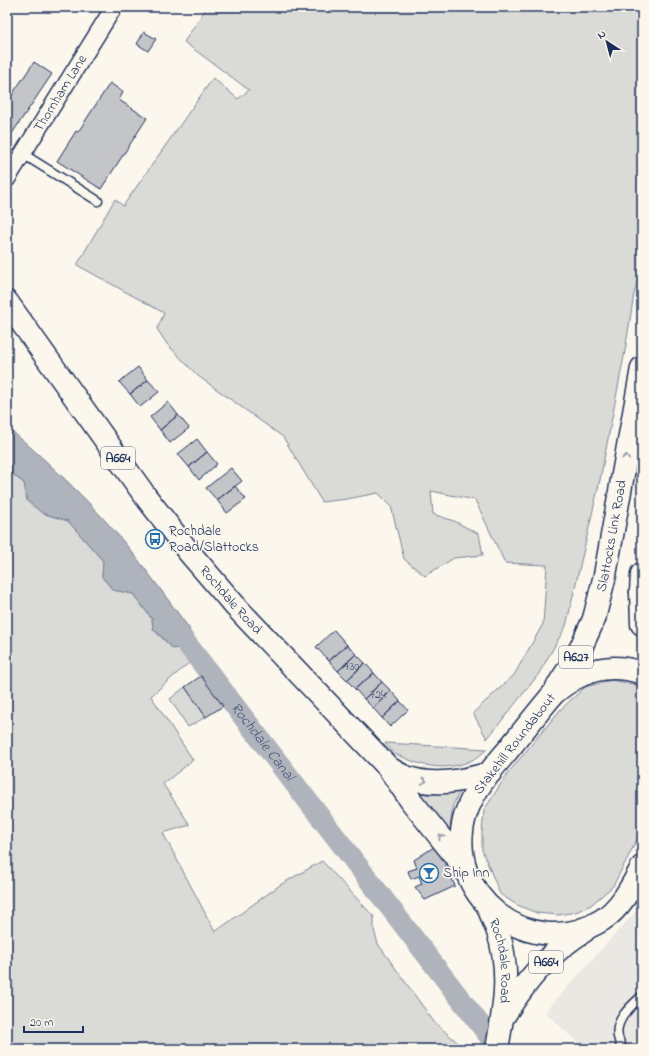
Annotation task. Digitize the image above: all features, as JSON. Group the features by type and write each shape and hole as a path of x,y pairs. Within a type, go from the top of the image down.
{"main road":[{"name":"Rochdale Road","path":"7,302 146,497 188,551 236,607 388,767 412,802 465,868"},
{"name":"Slattocks Link Road","path":"554,693 577,656 594,619 605,575 642,368"},
{"path":"641,583 642,624"},
{"name":"Stakehill Roundabout","path":"640,873 624,898 613,911 602,920 583,928 563,933 542,933 522,928 504,919 488,906 472,885 465,868 462,849 462,828 475,794 554,693 566,683 584,673 600,668 617,668 642,673"},
{"name":"Rochdale Road","path":"388,767 405,777 426,782 455,781 490,773"},
{"name":"Rochdale Road","path":"488,906 498,932 504,960 506,988 503,1017 497,1049"},
{"name":"Rochdale Road","path":"503,1017 518,993 536,971 578,934 602,920"}],"street":[{"name":"Thornham Lane","path":"7,179 114,7"}],"lane":[{"path":"23,154 98,201"},
{"path":"622,1049 617,1035 619,1023 624,1014 642,996"}],"shaded area":[{"path":"207,7 642,7 642,265 634,294 625,351 600,480 566,626 538,675 487,739 473,713 514,675 543,624 547,565 505,563 475,500 431,491 433,514 454,521 479,534 483,555 454,558 425,576 404,559 391,506 378,493 322,502 283,437 198,376 167,344 157,329 164,313 77,265 115,199 123,206 213,78 238,99 249,90 184,42"},
{"path":"7,427 72,486 118,535 147,571 189,628 193,643 202,653 191,661 181,647 173,649 153,628 152,619 133,594 113,590 102,577 103,561 68,521 42,513 27,501 24,483 7,470"},
{"path":"7,470 24,483 42,513 68,521 103,561 102,577 113,590 133,594 152,619 153,629 173,649 181,647 191,661 151,696 193,760 163,784 190,825 163,833 215,932 280,885 322,861 374,917 374,930 378,944 434,1022 465,1049 7,1049"},
{"path":"611,680 642,686 642,830 613,886 591,905 576,912 558,915 537,913 517,905 500,894 482,850 484,810 508,773 560,710 585,687"},
{"path":"185,687 206,717 188,727 170,699"},
{"path":"385,743 487,749 469,762 448,767 437,767 415,762 399,756 394,753"},
{"path":"415,787 461,789 453,805 450,828 445,828 415,792"},
{"path":"642,904 642,1049 584,1049 545,1012"}],"building":[{"path":"144,32 156,39 148,51 137,44"},
{"path":"34,62 52,74 7,141 7,102"},
{"path":"110,83 123,92 119,100 147,118 101,189 57,161"},
{"path":"138,367 148,380 130,394 119,382"},
{"path":"148,380 159,392 140,407 130,394"},
{"path":"168,402 178,415 160,430 150,417"},
{"path":"178,415 189,428 170,443 160,430"},
{"path":"197,439 207,452 189,467 178,454"},
{"path":"207,452 217,464 199,480 189,467"},
{"path":"231,468 242,481 217,500 206,488"},
{"path":"235,486 246,499 227,513 217,500"},
{"path":"334,630 347,645 329,661 316,647"},
{"path":"347,645 356,654 338,671 329,661"},
{"path":"356,654 365,663 347,680 338,671"},
{"path":"365,663 374,673 355,689 347,680"},
{"path":"374,673 382,682 364,699 355,689"},
{"path":"201,676 223,706 206,717 185,687"},
{"path":"382,682 391,691 373,708 364,699"},
{"path":"391,691 400,701 382,718 373,708"},
{"path":"400,701 408,710 390,727 382,718"},
{"name":"Ship Inn","path":"434,847 442,857 455,886 425,900 415,887 422,884 419,876 411,879 408,871 417,868 414,860"}],"waterway":[{"name":"Rochdale Canal","path":"180,635 499,1049"}],"place":[{"name":"Rochdale Road/Slattocks","path":"155,539"},
{"name":"Ship Inn","path":"429,873"}]}
